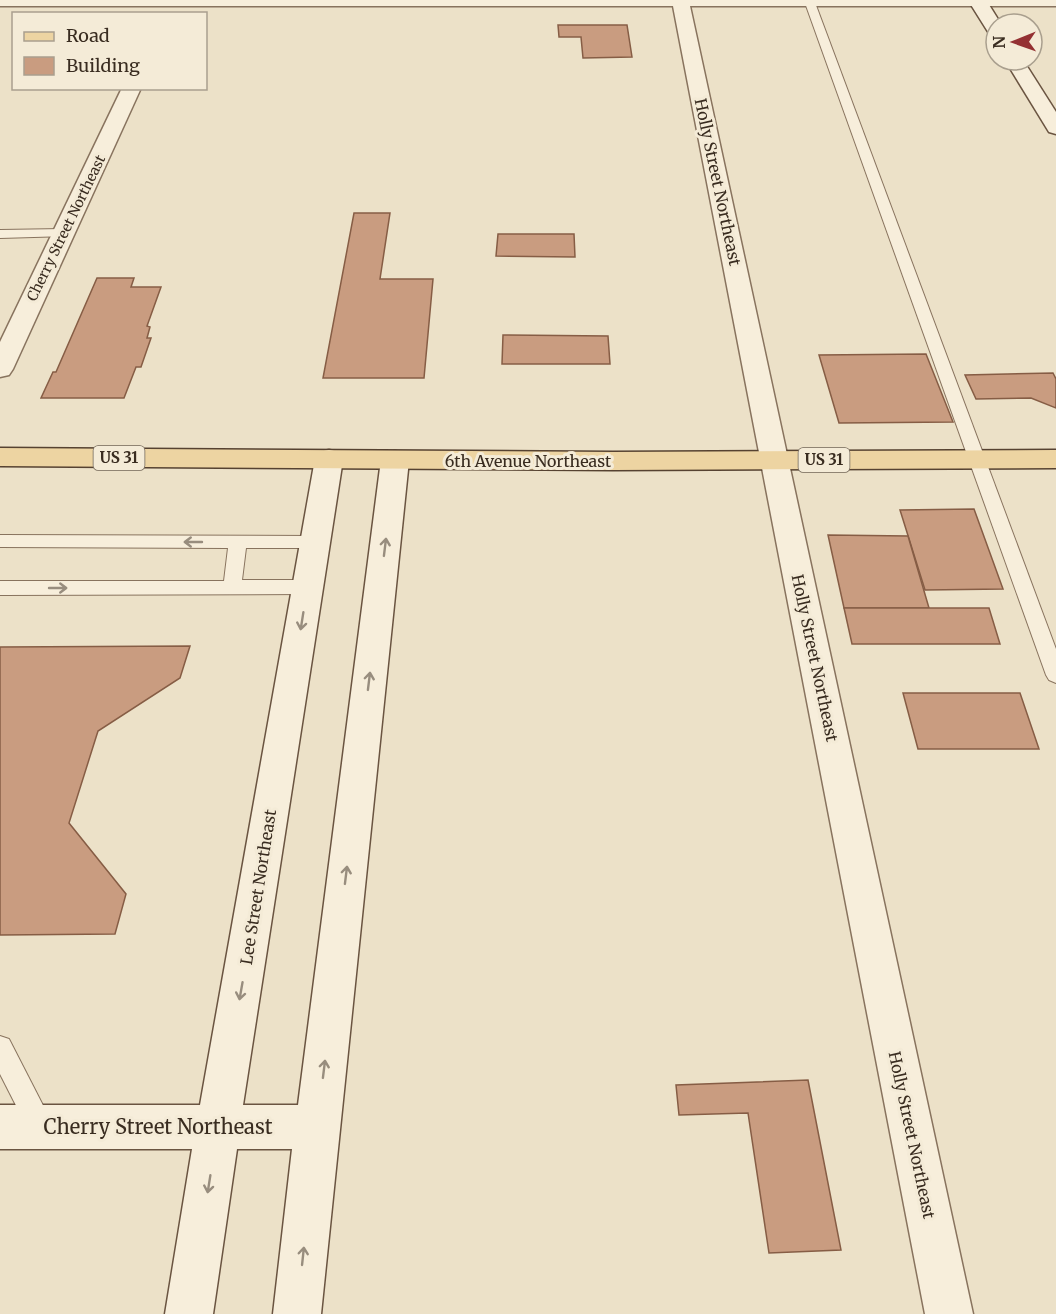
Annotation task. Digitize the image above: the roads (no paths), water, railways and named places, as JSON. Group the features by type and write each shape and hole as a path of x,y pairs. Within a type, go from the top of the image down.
{"main road":[{"name":"6th Avenue Northeast","path":"0,457 395,460 1056,459"}],"street":[{"path":"0,1 167,8 809,0 1056,1"},
{"name":"Holly Street Northeast","path":"681,3 949,1314"},
{"path":"1021,72 1056,128"},
{"name":"Cherry Street Northeast","path":"0,369 131,90"},
{"name":"Lee Street Northeast","path":"189,1314 329,459"},
{"path":"297,1314 395,460"},
{"name":"Cherry Street Northeast","path":"21,1127 317,1127"}],"lane":[{"path":"809,0 1056,675"},
{"path":"0,234 63,233"},
{"path":"0,541 315,542"},
{"path":"232,587 238,542"},
{"path":"0,588 308,587"},
{"path":"0,1048 21,1127"}]}
